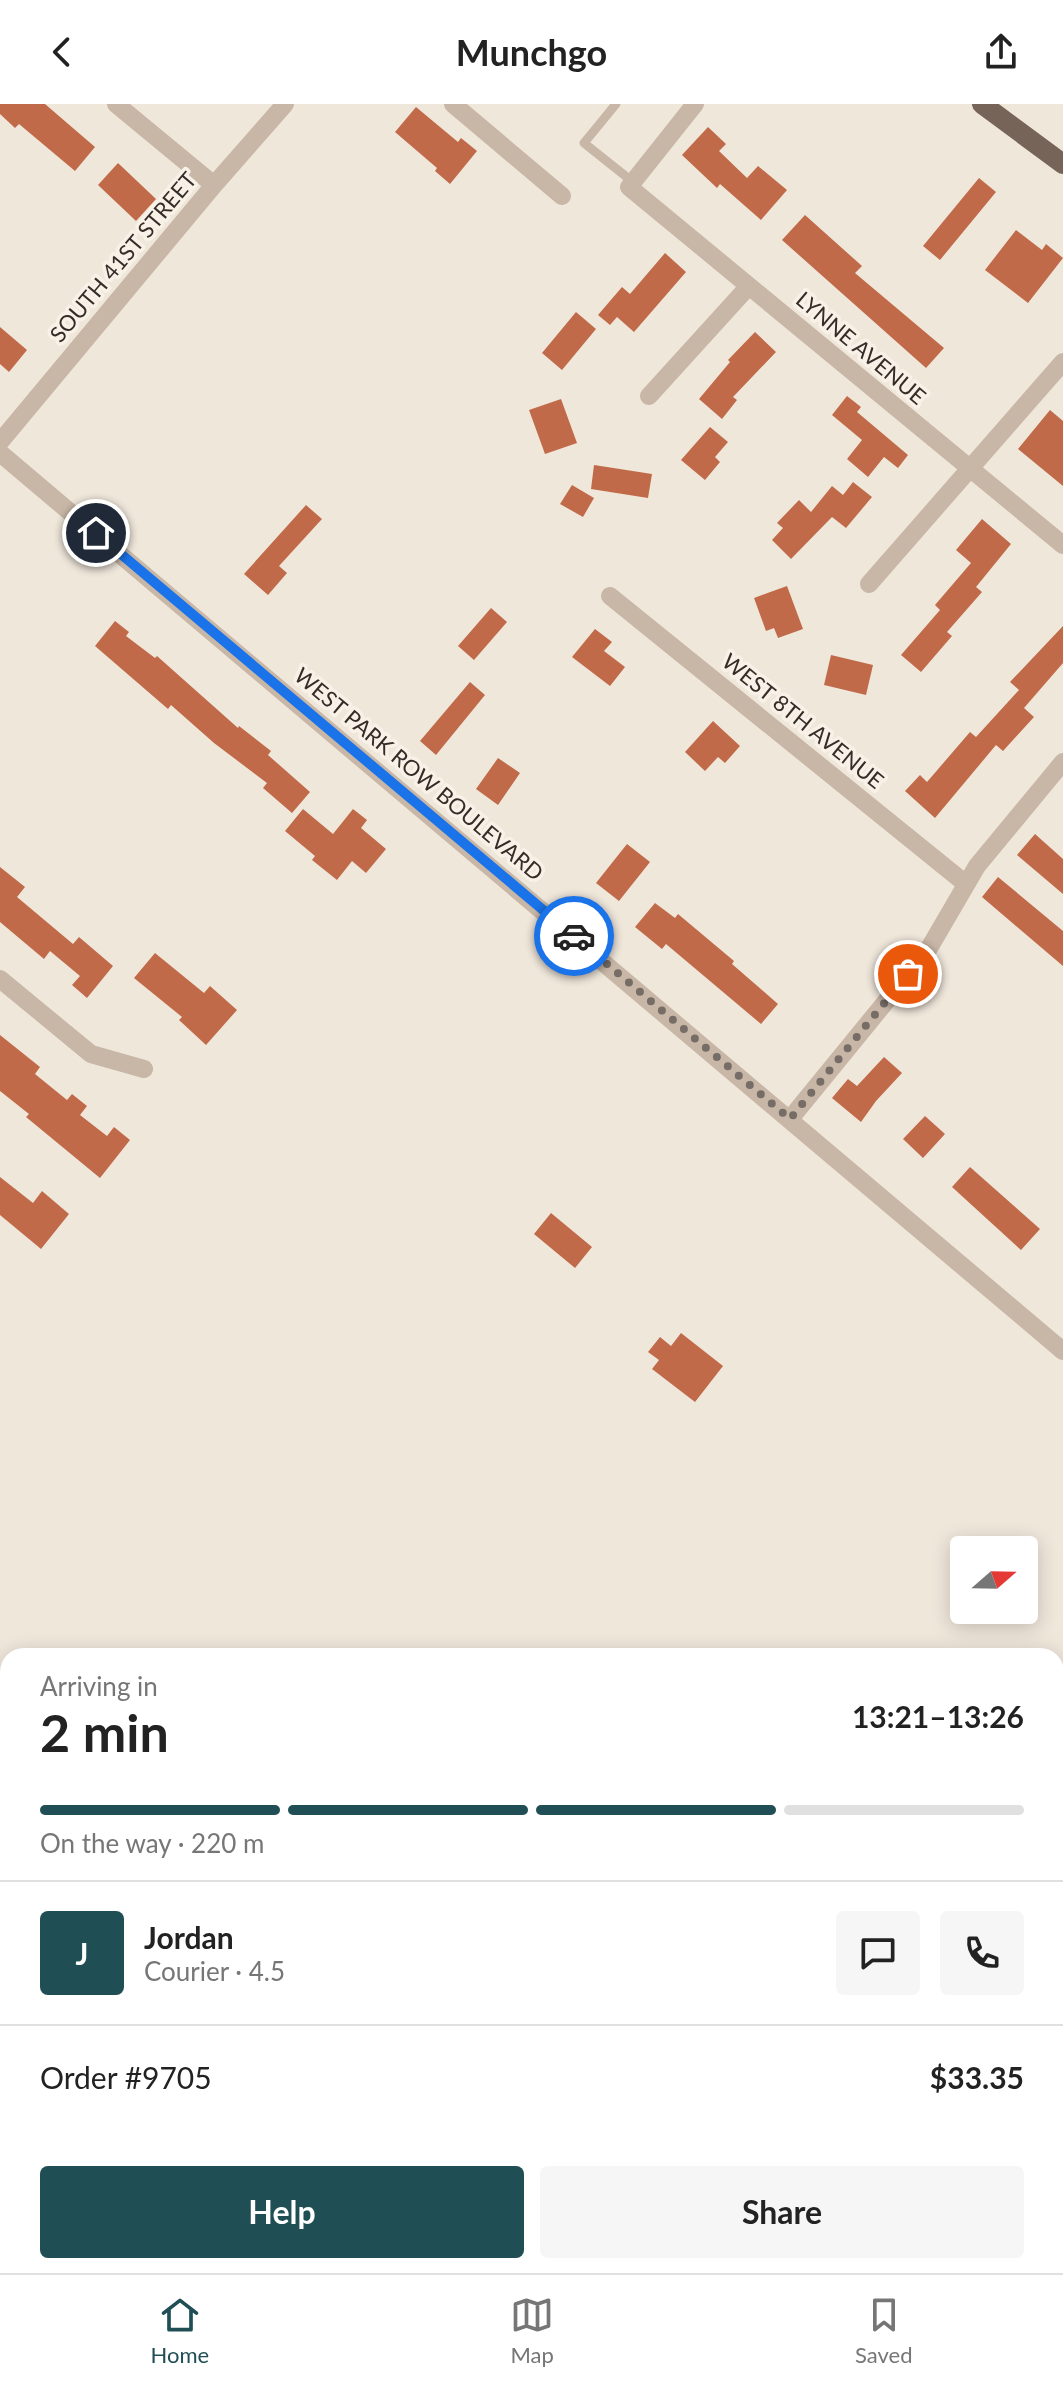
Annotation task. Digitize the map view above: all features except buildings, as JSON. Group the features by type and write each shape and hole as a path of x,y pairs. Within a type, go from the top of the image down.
{"main road":[{"path":"982,104 1063,164"}],"street":[{"path":"116,104 214,185"},
{"name":"SOUTH 41ST STREET","path":"0,442 285,104"},
{"path":"453,104 562,196"},
{"path":"631,184 695,104"},
{"name":"LYNNE AVENUE","path":"631,184 748,287 1063,545"},
{"path":"649,396 748,287"},
{"path":"869,584 1063,362"},
{"name":"WEST PARK ROW BOULEVARD","path":"0,453 1063,1351"},
{"name":"WEST 8TH AVENUE","path":"610,596 966,884"},
{"path":"790,1119 928,950 977,866 1063,762"},
{"path":"0,979 91,1054 144,1069"}],"lane":[{"path":"616,104 584,143 631,184"}],"way so far":[{"path":"574,936 790,1119 908,974"}],"route":[{"path":"96,533 574,936"}]}
